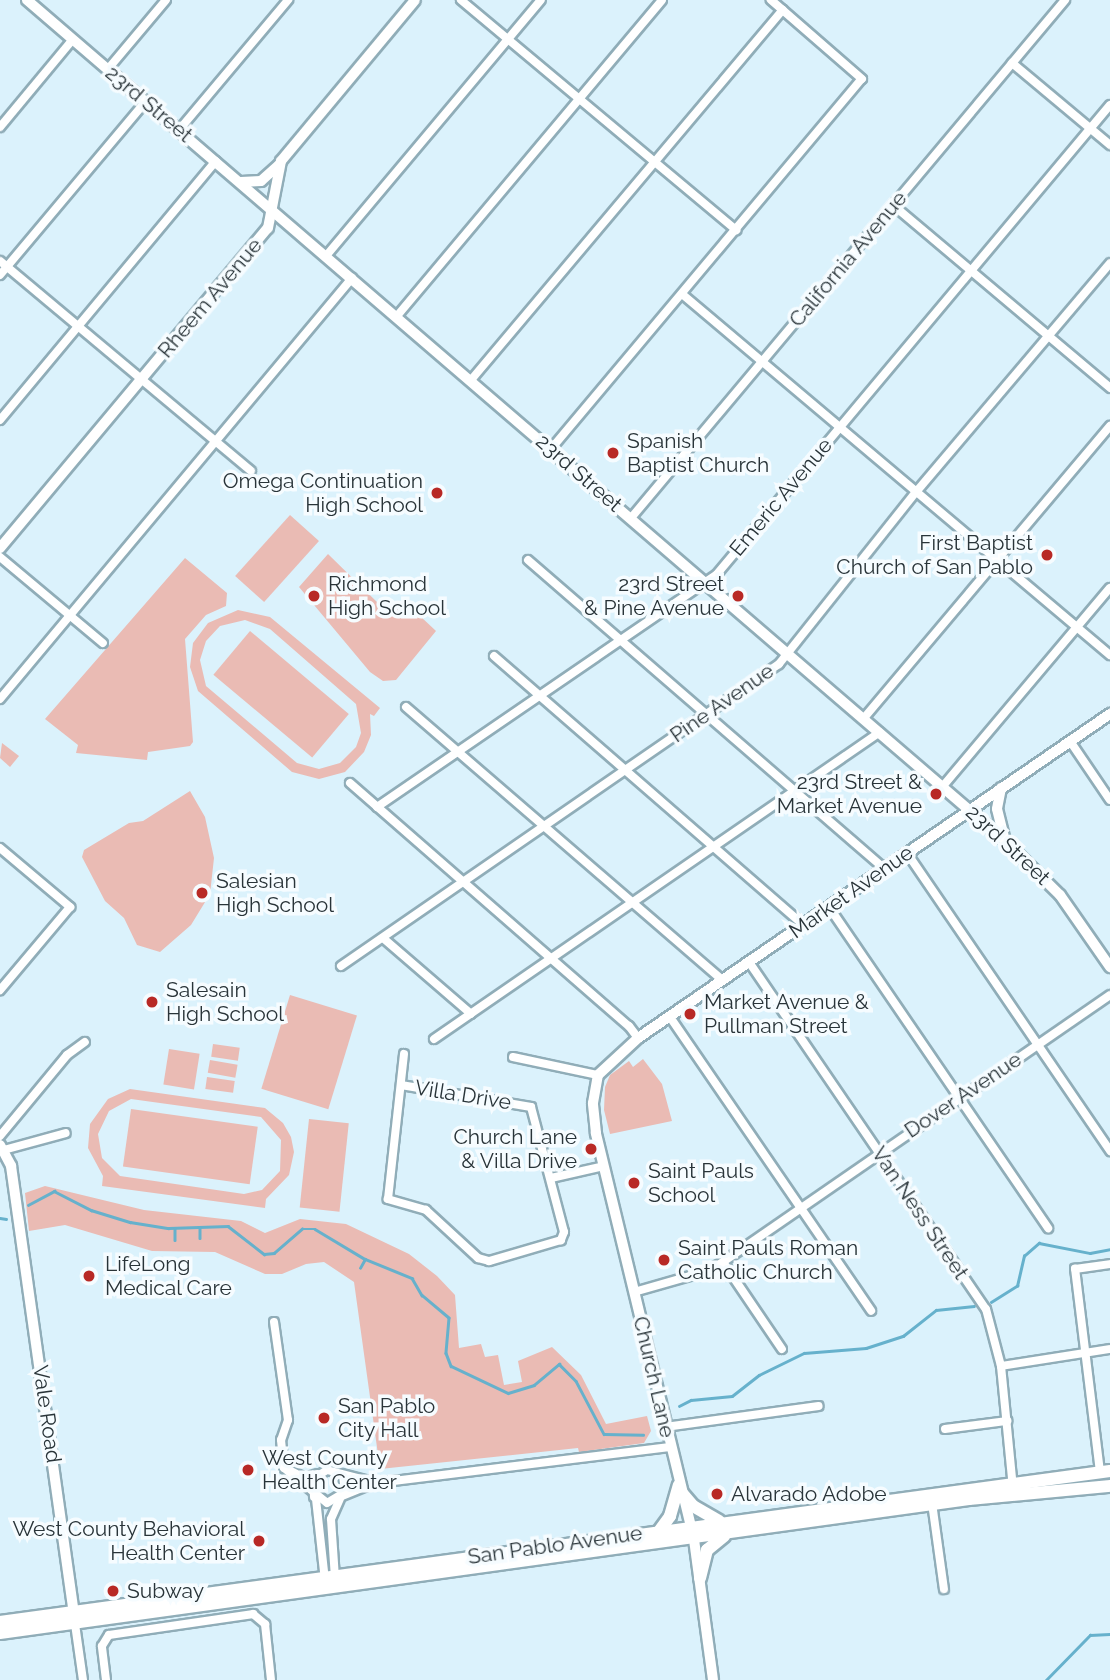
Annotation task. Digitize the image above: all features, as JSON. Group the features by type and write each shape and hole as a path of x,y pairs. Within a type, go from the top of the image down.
{"main road":[{"name":"23rd Street","path":"27,0 40,4 73,39 1005,841 1060,895 1110,967"},
{"path":"241,182 261,181 279,165"},
{"path":"1001,788 997,809 1005,841"},
{"name":"San Pablo Avenue","path":"0,1622 74,1617 329,1590 727,1534 1105,1471"},
{"path":"1048,1491 1051,1482 1080,1474"},
{"name":"San Pablo Avenue","path":"1013,1488 1048,1491 1110,1486"},
{"path":"680,1488 692,1506 719,1521"},
{"path":"660,1530 670,1516 680,1488"},
{"name":"San Pablo Avenue","path":"0,1633 74,1617 330,1576 822,1507 931,1499"},
{"path":"775,1526 783,1518 818,1512 822,1507"},
{"path":"700,1578 707,1550 727,1534"},
{"path":"535,1561 578,1541"}],"street":[{"path":"108,69 166,0"},
{"path":"179,130 288,0"},
{"name":"Rheem Avenue","path":"0,548 268,228 279,165 415,0"},
{"path":"460,0 736,230"},
{"path":"326,256 541,0"},
{"path":"397,316 662,0"},
{"path":"551,449 862,79 771,0"},
{"name":"California Avenue","path":"631,518 1065,0"},
{"path":"471,380 783,10"},
{"path":"0,127 73,39"},
{"path":"1012,63 1110,145"},
{"path":"0,275 4,264 146,101"},
{"name":"Emeric Avenue","path":"377,807 619,638 717,574 1110,105"},
{"path":"0,420 216,161"},
{"path":"893,205 1110,388"},
{"name":"Pine Avenue","path":"341,966 779,664 786,651 916,492 1110,263"},
{"path":"4,264 251,471"},
{"path":"0,699 352,278"},
{"path":"682,295 1110,654"},
{"path":"864,718 1110,426"},
{"path":"0,557 103,643"},
{"path":"528,560 885,869"},
{"path":"943,786 1110,588"},
{"path":"494,656 803,925"},
{"path":"406,706 722,980"},
{"name":"Market Avenue","path":"598,1075 638,1038 1110,714"},
{"path":"434,1039 880,732"},
{"path":"1070,741 1110,800"},
{"path":"350,783 629,1026 638,1038"},
{"path":"0,848 70,907 0,990"},
{"path":"907,853 1110,1151"},
{"path":"829,907 1048,1228"},
{"path":"383,938 471,1014"},
{"name":"Van Ness Street","path":"749,962 986,1309 1001,1366 1013,1488"},
{"name":"Dover Avenue","path":"634,1292 707,1271 723,1262 1110,995"},
{"path":"670,1017 871,1311"},
{"path":"0,1136 67,1055 85,1042"},
{"path":"401,1085 404,1054"},
{"path":"513,1057 598,1075"},
{"name":"Church Lane","path":"598,1075 593,1103 604,1166 694,1539 713,1680"},
{"name":"Villa Drive","path":"401,1085 531,1107 551,1178 564,1232 561,1240 489,1261 478,1258 426,1210 388,1199 401,1085"},
{"path":"1,1148 66,1133"},
{"name":"Vale Road","path":"1,1148 11,1166 83,1680"},
{"path":"551,1178 604,1166"},
{"path":"723,1262 782,1349"},
{"path":"1105,1471 1085,1352 1075,1269 1110,1264"},
{"path":"274,1322 288,1420 281,1440 284,1468 315,1498 327,1503 377,1483 670,1447"},
{"path":"1001,1366 1110,1349"},
{"path":"665,1427 819,1406"},
{"path":"946,1429 1007,1421"},
{"path":"284,1468 305,1478 327,1469 343,1476 377,1483"},
{"path":"317,1474 311,1485 330,1576"},
{"path":"329,1590 331,1519 341,1497 343,1476"},
{"path":"931,1499 944,1589"},
{"path":"106,1680 102,1646 103,1638 109,1635 253,1614 265,1624 271,1680"}],"shaded area":[{"path":"290,515 319,541 264,602 235,576"},
{"path":"328,554 380,605 419,615 436,631 396,680 383,681 370,672 299,587"},
{"path":"185,558 227,593 226,606 206,615 185,639 193,742 190,746 148,752 147,760 76,753 78,745 45,719"},
{"path":"238,610 270,617 380,708 374,716 370,714 371,735 364,752 345,772 319,779 292,772 198,691 190,667 193,643 208,623","holes":["245,620 270,629 356,704 361,733 356,747 340,763 319,769 297,763 206,686 200,660 206,641 220,626"]},
{"path":"250,631 349,714 312,758 213,675"},
{"path":"2,743 19,756 10,767 0,758"},
{"path":"190,791 205,817 214,858 210,894 191,925 160,952 137,945 124,918 105,901 82,857 84,850 129,823 143,821"},
{"path":"290,995 357,1015 328,1109 261,1089"},
{"path":"213,1044 240,1048 238,1061 211,1057"},
{"path":"169,1049 200,1054 194,1089 163,1085"},
{"path":"643,1059 662,1084 672,1121 610,1134 604,1110 605,1087 610,1075 629,1061 633,1067"},
{"path":"210,1060 238,1065 235,1078 208,1073"},
{"path":"207,1077 235,1081 233,1093 205,1089"},
{"path":"130,1089 265,1108 283,1123 291,1137 294,1152 289,1175 266,1199 265,1208 102,1186 103,1176 88,1148 90,1124 108,1099","holes":["131,1099 261,1117 281,1140 280,1171 262,1190 244,1194 120,1176 102,1158 98,1134 109,1111"]},
{"path":"131,1109 258,1127 250,1184 123,1166"},
{"path":"309,1119 349,1123 339,1212 300,1208"},
{"path":"45,1186 144,1210 241,1221 265,1233 300,1219 346,1224 409,1254 437,1276 455,1295 459,1348 481,1344 485,1357 498,1355 504,1385 522,1382 518,1361 552,1347 581,1375 606,1424 647,1416 651,1431 644,1443 579,1452 578,1448 380,1469 354,1282 324,1262 306,1264 282,1274 265,1274 215,1252 152,1251 65,1225 29,1231 25,1193"}],"waterway":[{"path":"28,1205 54,1191 91,1210 130,1222 169,1228 228,1226 264,1254 274,1253 302,1229 315,1229 365,1259 412,1278 422,1295 449,1318 446,1353 451,1366 508,1393 534,1385 559,1364 576,1381 604,1434 643,1435"},
{"path":"0,1218 6,1219"},
{"path":"200,1227 200,1238"},
{"path":"175,1228 175,1240"},
{"path":"991,1302 1017,1286 1024,1256 1039,1243 1090,1253 1110,1249"},
{"path":"360,1268 365,1259"},
{"path":"679,1406 691,1400 732,1396 759,1375 804,1353 866,1348 903,1336 936,1310 974,1306"},
{"path":"1046,1680 1090,1635 1110,1634"}],"place":[{"name":"Spanish Baptist Church","path":"613,453"},
{"name":"Omega Continuation High School","path":"437,493"},
{"name":"First Baptist Church of San Pablo","path":"1047,555"},
{"name":"Richmond High School","path":"314,596"},
{"name":"23rd Street & Pine Avenue","path":"738,596"},
{"name":"23rd Street & Market Avenue","path":"936,794"},
{"name":"Salesian High School","path":"202,893"},
{"name":"Salesain High School","path":"152,1002"},
{"name":"Market Avenue & Pullman Street","path":"690,1014"},
{"name":"Church Lane & Villa Drive","path":"591,1149"},
{"name":"Saint Pauls School","path":"634,1183"},
{"name":"Saint Pauls Roman Catholic Church","path":"664,1260"},
{"name":"LifeLong Medical Care","path":"89,1276"},
{"name":"San Pablo City Hall","path":"324,1418"},
{"name":"West County Health Center","path":"248,1470"},
{"name":"Alvarado Adobe","path":"717,1494"},
{"name":"West County Behavioral Health Center","path":"259,1541"},
{"name":"Subway","path":"113,1591"}]}
